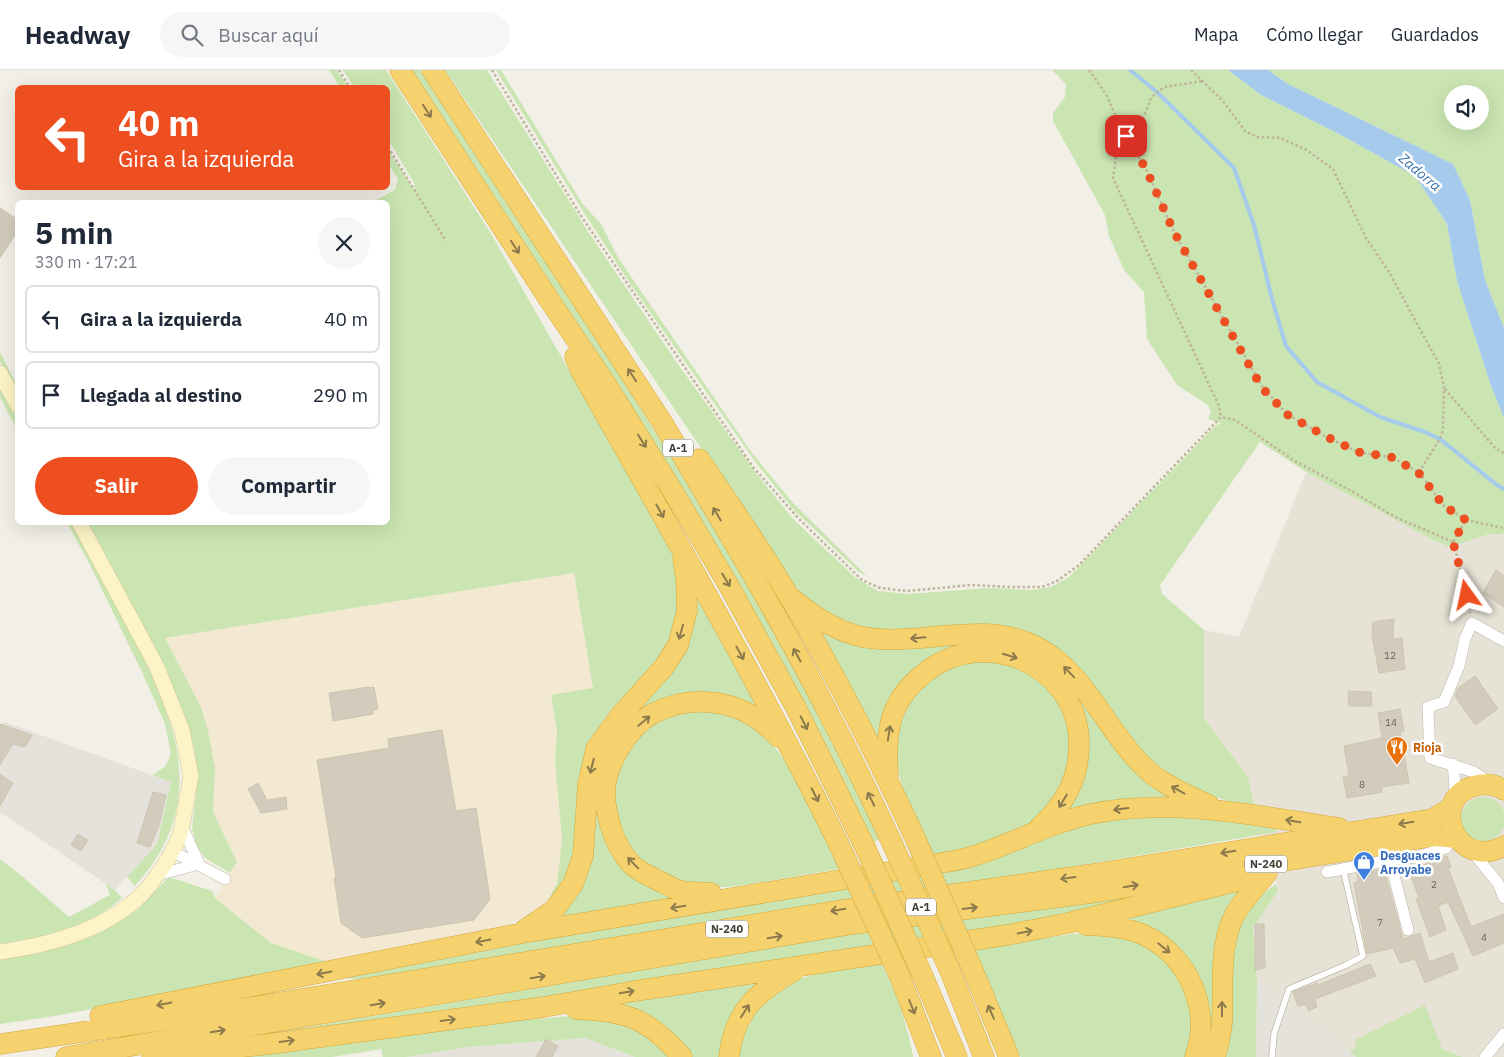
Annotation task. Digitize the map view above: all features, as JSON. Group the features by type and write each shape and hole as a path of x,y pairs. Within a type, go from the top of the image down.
{"highway":[{"name":"A-1","path":"400,70 606,384 729,586 796,708 865,847 957,1057"},
{"name":"A-1","path":"432,70 662,422 752,573 860,774 950,971 984,1057"},
{"path":"548,298 581,371 742,657 842,851 900,977 931,1057"},
{"path":"662,422 690,447 734,511 790,597 840,688 916,840 1009,1057"},
{"path":"517,934 554,910 573,884 583,856 588,784 596,750 620,716 664,667 678,646 687,612 686,578 682,550"},
{"path":"790,597 830,626 852,634 876,639 983,633 1015,638 1035,646 1052,656 1068,670 1082,686 1119,739 1141,765 1164,782 1185,794 1222,810"},
{"path":"888,781 887,758 890,725 895,709 905,692 926,671 941,662 972,652 1003,653 1043,672 1053,681 1071,706 1076,722 1078,760 1072,783 1065,800 1037,831"},
{"path":"743,895 680,891 644,873 631,863 615,840 608,818 605,793 610,766 621,744 638,726 653,714 672,706 696,701 717,702 741,709 768,725 792,752"},
{"name":"N-240","path":"0,1044 253,1007 848,909 1101,873 1432,819 1452,806 1459,794 1469,787 1481,784 1498,787"},
{"path":"1452,806 1450,824 1460,842"},
{"path":"0,1037 10,1033 259,986 517,934 936,864 975,856 1037,831 1090,814 1116,810 1141,807 1222,810 1359,831"},
{"name":"N-240","path":"66,1057 853,924 1098,892 1435,836 1460,842 1483,852 1495,851 1504,846"},
{"path":"152,1057 544,1007 635,991 1007,935 1068,923 1267,873 1308,858"},
{"path":"1215,1057 1222,1022 1223,961 1227,935 1233,918 1242,903 1267,873"},
{"path":"1068,923 1128,929 1145,935 1160,944 1175,957 1188,974 1195,990 1199,1009 1200,1030 1195,1057"},
{"path":"729,1057 739,1021 750,1003 763,991 804,966"},
{"path":"544,1007 622,1013 642,1022 657,1032 682,1057"},
{"path":"923,1057 924,1037"}],"street":[{"path":"0,373 15,400"},
{"path":"0,952 71,936 110,919 142,895 172,851 182,826 191,776 182,730 157,667 81,525"},
{"path":"1498,787 1474,772 1430,758 1428,707 1444,702 1460,666 1465,638 1472,623 1504,641"},
{"path":"1452,806 1453,764"},
{"path":"182,826 199,864"},
{"path":"1327,872 1416,856 1460,842 1501,882 1504,898"},
{"path":"172,851 225,879"},
{"path":"1390,860 1408,930"},
{"path":"157,875 199,864"},
{"path":"1485,1057 1504,1034"}],"lane":[{"path":"1272,1057 1274,1034 1289,989 1363,956 1343,868"}],"path":[{"path":"340,70 348,85"},
{"path":"492,70 581,216 753,467 800,520 862,580 880,588 908,591 970,585 1042,587 1057,581 1079,565 1221,417"},
{"path":"1089,70 1106,96 1120,126 1146,169 1174,232 1262,388 1288,415 1325,436 1358,452 1391,457 1418,472 1444,506 1466,520 1504,528"},
{"path":"1191,70 1223,101 1245,131 1257,137 1280,138 1305,149 1333,169 1366,238 1389,272 1439,364 1444,387 1443,430 1440,439 1418,472"},
{"path":"1132,146 1151,98 1157,92 1165,87 1202,81"},
{"path":"1120,126 1113,178 1219,406 1221,417"},
{"path":"390,150 446,241"},
{"path":"1444,387 1495,448 1504,453"},
{"path":"1221,417 1235,420 1295,461 1395,517 1453,542"},
{"path":"1466,520 1453,542 1464,581 1472,623"}],"shaded area":[{"path":"1306,472 1431,539 1450,547 1489,534 1504,534 1504,1057 1463,1057 1442,1049 1356,1048 1349,1050 1257,981 1253,928 1278,891 1248,777 1204,718 1204,630 1239,637"},
{"path":"574,573 593,689 551,695 557,731 555,761 562,840 557,884 546,903 529,915 502,927 327,962 271,943 215,898 237,862 213,812 215,768 164,638"},
{"path":"5,722 171,782 157,844 115,890 0,812 0,727"},
{"path":"1257,981 1349,1050 1356,1057 1256,1057"},
{"path":"585,1038 635,1057 406,1057 469,1047"}],"green space":[{"path":"329,70 337,70 347,85 339,85"},
{"path":"343,70 386,70 490,232 665,538 674,559 680,609 667,647 648,675 609,713 596,732 584,758 578,779 575,852 562,888 546,903 557,884 562,840 555,761 557,731 551,695 593,688 574,573 165,638 201,707 208,731 215,768 213,812 237,862 230,873 205,858 196,845 192,828 197,786 195,752 188,725 179,701 142,625 88,525 390,525 390,200 376,200 395,190 398,179 390,166 390,152 415,191 414,183 390,142 390,85 353,85"},
{"path":"410,70 420,70 597,339 724,542 797,671 881,838 874,842 758,619 680,485 605,365"},
{"path":"445,70 487,70 589,233 675,360 759,477 795,521 856,578 878,591 908,594 988,588 1032,590 1051,587 1069,577 1215,426 1221,423 1208,419 1211,413 1208,405 1177,385 1147,339 1144,292 1124,270 1109,236 1105,215 1053,121 1053,113 1065,97 1066,84 1052,70 1228,70 1261,95 1339,134 1415,176 1447,224 1457,281 1490,383 1504,418 1504,534 1489,534 1450,547 1431,539 1306,472 1260,442 1160,585 1162,594 1204,630 1204,718 1248,777 1255,807 1240,805 1203,793 1170,775 1140,750 1083,673 1062,651 1035,637 857,629 817,609 780,570 705,454"},
{"path":"496,70 501,70 582,203 601,224 619,259 752,453 793,503 867,576 859,572 793,509 757,464 631,285"},
{"path":"1268,70 1504,70 1504,328 1485,280 1470,200 1453,164 1288,84"},
{"path":"0,352 15,381 15,390 0,361"},
{"path":"0,386 15,415 15,426 0,397"},
{"path":"68,525 73,525 143,657 170,723 178,756 179,788 174,821 159,853 135,886 127,877 157,844 171,782 152,775 165,767 171,754 165,724 89,563"},
{"path":"697,593 763,712 750,707 639,716 601,819 679,898 553,919 561,911 595,766 658,682"},
{"path":"815,626 976,639 1048,660 1175,798 1143,797 1112,801 1066,812 1086,743 1039,663 932,659 881,747"},
{"path":"971,661 999,661 1022,670 1038,680 1055,696 1068,720 1071,747 1063,787 1033,822 1007,837 934,858 911,811 902,786 897,762 900,729 912,699 926,682 941,672"},
{"path":"697,709 735,717 753,727 770,741 785,760 798,782 839,869 738,886 713,888 688,885 672,880 634,854 624,841 613,804 617,775 625,755 635,737 654,722 668,716"},
{"path":"1487,797 1499,803 1504,810 1504,828 1499,835 1492,840 1479,841 1471,838 1464,831 1461,815 1464,807 1471,800"},
{"path":"1184,814 1276,828 1277,832 1006,878 375,977 345,978 631,922 945,870 1103,817"},
{"path":"0,859 69,917 110,895 106,884 122,898 95,917 80,924 48,935 0,944"},
{"path":"169,877 212,891 215,898 271,943 327,962 325,965 55,1016 0,1024 0,958 44,951 100,933 138,909"},
{"path":"1248,883 1210,1057 1202,1057 1205,997 1118,919"},
{"path":"1276,884 1278,891 1253,928 1257,981 1256,1057 1225,1057 1229,1029 1235,940 1247,912 1263,894"},
{"path":"1160,891 1077,915 413,1019 280,1032 861,932"},
{"path":"1072,934 1128,938 1154,949 1173,967 1191,1007 1193,1030 1187,1057 1021,1057 1007,1031 974,949"},
{"path":"881,962 900,1004 913,1057 740,1057 742,1041 748,1027 760,1005 774,992 787,984 818,973"},
{"path":"760,981 724,1057 690,1057 644,1015 623,1005 623,1001"},
{"path":"1425,1005 1442,1049 1463,1057 1356,1057 1349,1050 1356,1048 1355,1040"},
{"path":"570,1016 609,1019 641,1031 670,1057 635,1057 585,1038 469,1047 406,1057 383,1057 381,1049 332,1057 212,1057 426,1029"}],"water":[{"name":"Zadorra","path":"1228,70 1268,70 1288,84 1453,164 1470,200 1485,280 1504,328 1504,418 1490,383 1457,281 1447,224 1415,176 1339,134 1261,95"}],"building":[{"path":"0,208 15,218 15,235 0,258"},
{"path":"1496,570 1504,576 1504,607 1483,593"},
{"path":"1394,619 1393,639 1402,638 1405,669 1379,673 1372,635 1373,622"},
{"path":"1475,676 1498,709 1475,725 1455,696 1458,688"},
{"path":"374,687 378,709 373,710 373,714 333,721 329,693"},
{"path":"1348,691 1371,692 1372,706 1349,706"},
{"path":"1400,709 1404,731 1400,732 1409,783 1381,787 1382,792 1347,798 1343,777 1349,776 1344,746 1382,738 1378,713"},
{"path":"0,724 32,735 25,747 13,744 0,765"},
{"path":"442,730 456,811 476,808 490,899 474,920 362,938 341,923 334,878 336,878 317,760 389,748 388,739"},
{"path":"0,774 13,783 0,806"},
{"path":"258,783 267,800 286,797 287,809 261,813 248,789"},
{"path":"153,792 166,795 159,825 150,847 137,843"},
{"path":"78,834 88,840 81,851 71,845"},
{"path":"1447,856 1451,867 1448,868 1471,927 1504,914 1504,943 1473,956 1448,902 1438,906 1446,930 1430,937 1416,899 1419,898 1409,871 1431,862 1431,860"},
{"path":"1384,869 1403,939 1420,933 1429,962 1453,953 1458,969 1425,983 1415,959 1400,963 1393,948 1367,954 1354,883 1358,882 1357,874"},
{"path":"1255,924 1264,924 1265,968 1255,970"},
{"path":"1370,964 1376,976 1315,999 1317,1007 1309,1011 1306,1005 1298,1006 1293,992 1317,983 1318,985"},
{"path":"546,1039 558,1046 552,1057 536,1057"}],"waterway":[{"path":"1130,70 1157,92 1234,168 1254,225 1272,299 1286,346 1317,382 1380,417 1440,439 1504,489"}],"place":[{"name":"Rioja","path":"1397,766"},
{"name":"Desguaces Arroyabe","path":"1364,881"}],"route":[{"path":"1126,136 1146,169 1174,232 1262,388 1288,415 1325,436 1358,452 1391,457 1418,472 1444,506 1466,520 1453,542 1467,595"}]}
